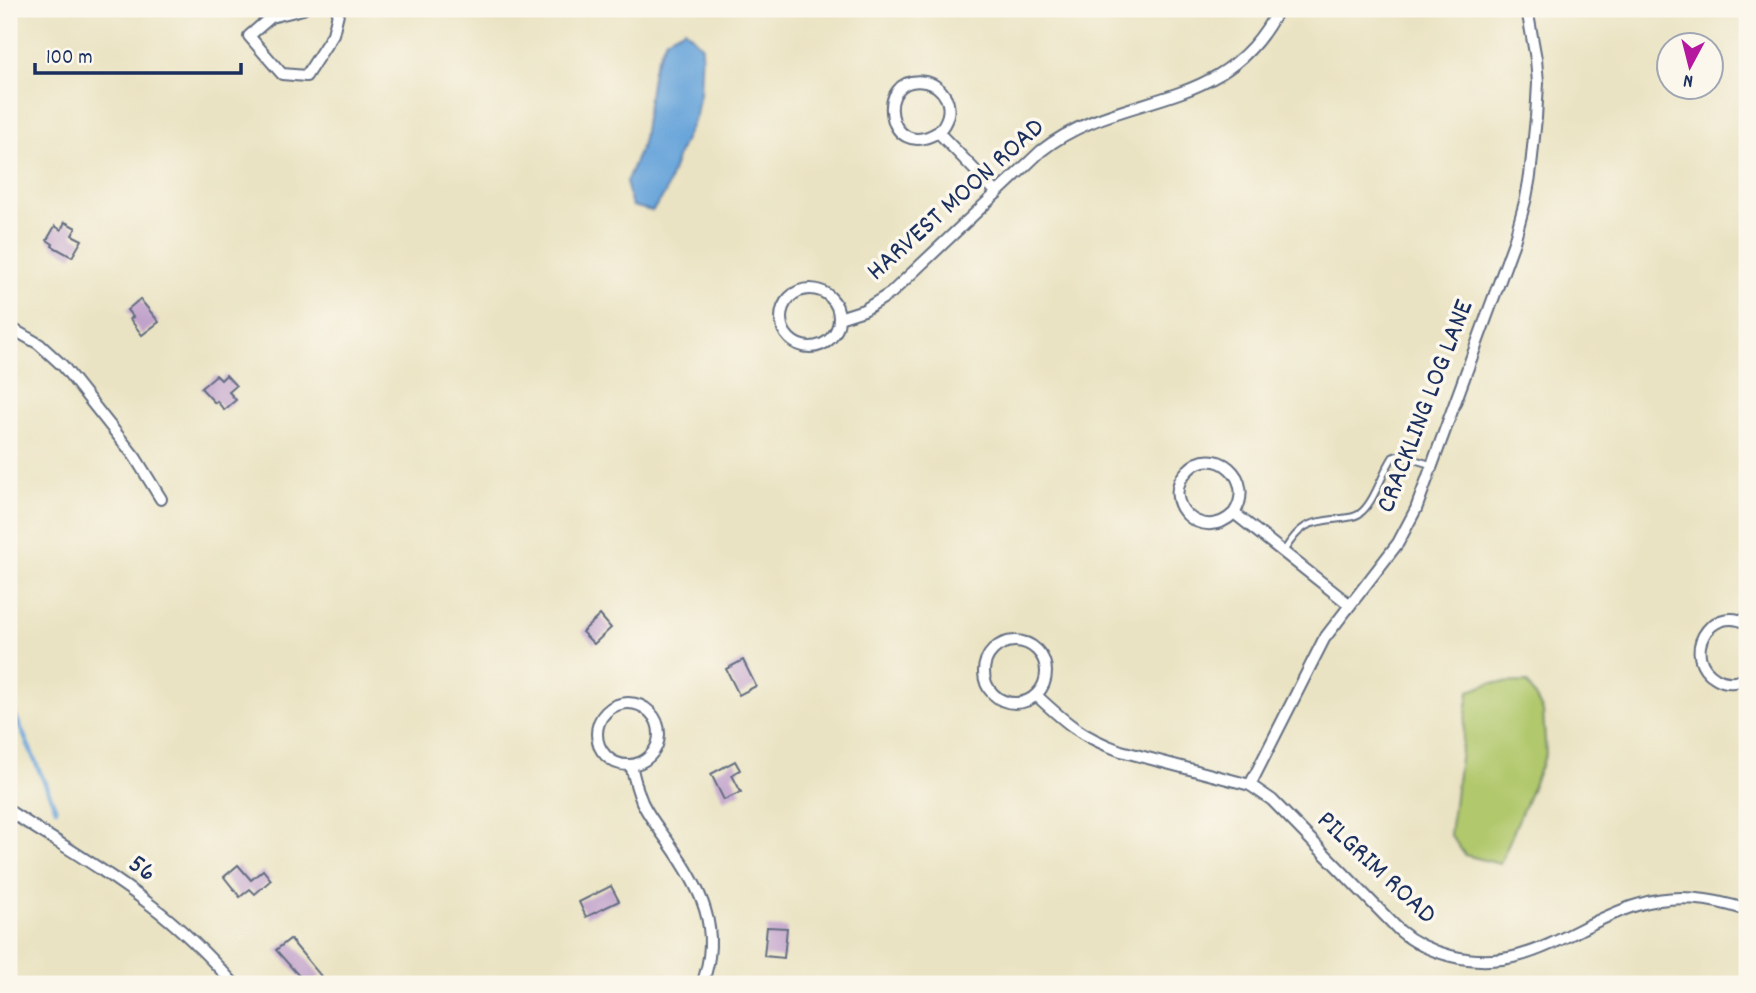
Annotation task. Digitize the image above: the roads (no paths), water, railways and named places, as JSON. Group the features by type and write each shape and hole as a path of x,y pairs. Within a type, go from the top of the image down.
{"street":[{"path":"303,9 271,17 249,36 282,74 306,76 333,34 339,9"},
{"name":"HARVEST MOON ROAD","path":"839,318 864,310 891,293 1041,151 1085,124 1201,85 1243,56 1258,41 1278,9"},
{"name":"CRACKLING LOG LANE","path":"1250,785 1324,639 1398,543 1416,509 1514,242 1530,176 1538,83 1527,9"},
{"path":"912,82 923,82 934,85 943,93 948,104 948,116 938,132 919,139 906,135 897,127 891,115 891,108 894,97 902,88 912,82"},
{"path":"938,132 997,193"},
{"path":"808,290 829,297 839,318 836,331 828,341 810,347 797,344 787,335 781,317 788,300 797,293 808,290"},
{"path":"9,327 39,344 63,366 135,457 161,499"},
{"path":"1210,461 1223,464 1233,472 1240,483 1242,496 1234,513 1224,521 1212,525 1199,523 1188,517 1178,494 1180,481 1187,471 1210,461"},
{"path":"1234,513 1349,605"},
{"path":"1747,623 1731,619 1712,625 1703,635 1700,655 1704,667 1714,677 1726,682 1747,678"},
{"path":"1018,642 1030,646 1040,654 1046,672 1043,685 1036,695 1025,702 1013,703 1000,699 990,691 985,679 985,666 994,650 1005,643 1018,642"},
{"name":"PILGRIM ROAD","path":"1036,695 1073,729 1105,745 1250,785 1272,800 1407,937 1425,947 1453,956 1495,960 1524,954 1548,946 1625,909 1663,899 1703,899 1747,910"},
{"path":"622,703 636,703 648,709 656,720 660,733 654,752 644,761 631,765 612,761 602,751 597,738 598,725 605,713 622,703"},
{"path":"631,765 646,810 686,867 707,911 709,961 702,984"},
{"name":"56","path":"9,811 152,906 234,984"}],"lane":[{"path":"1283,552 1294,535 1314,522 1353,517 1361,513 1393,457 1399,455 1432,465"}],"water":[{"path":"685,29 702,46 700,93 696,115 677,157 665,194 652,211 632,206 626,182 642,145 653,69 666,39"}],"waterway":[{"path":"9,701 56,809"}]}
